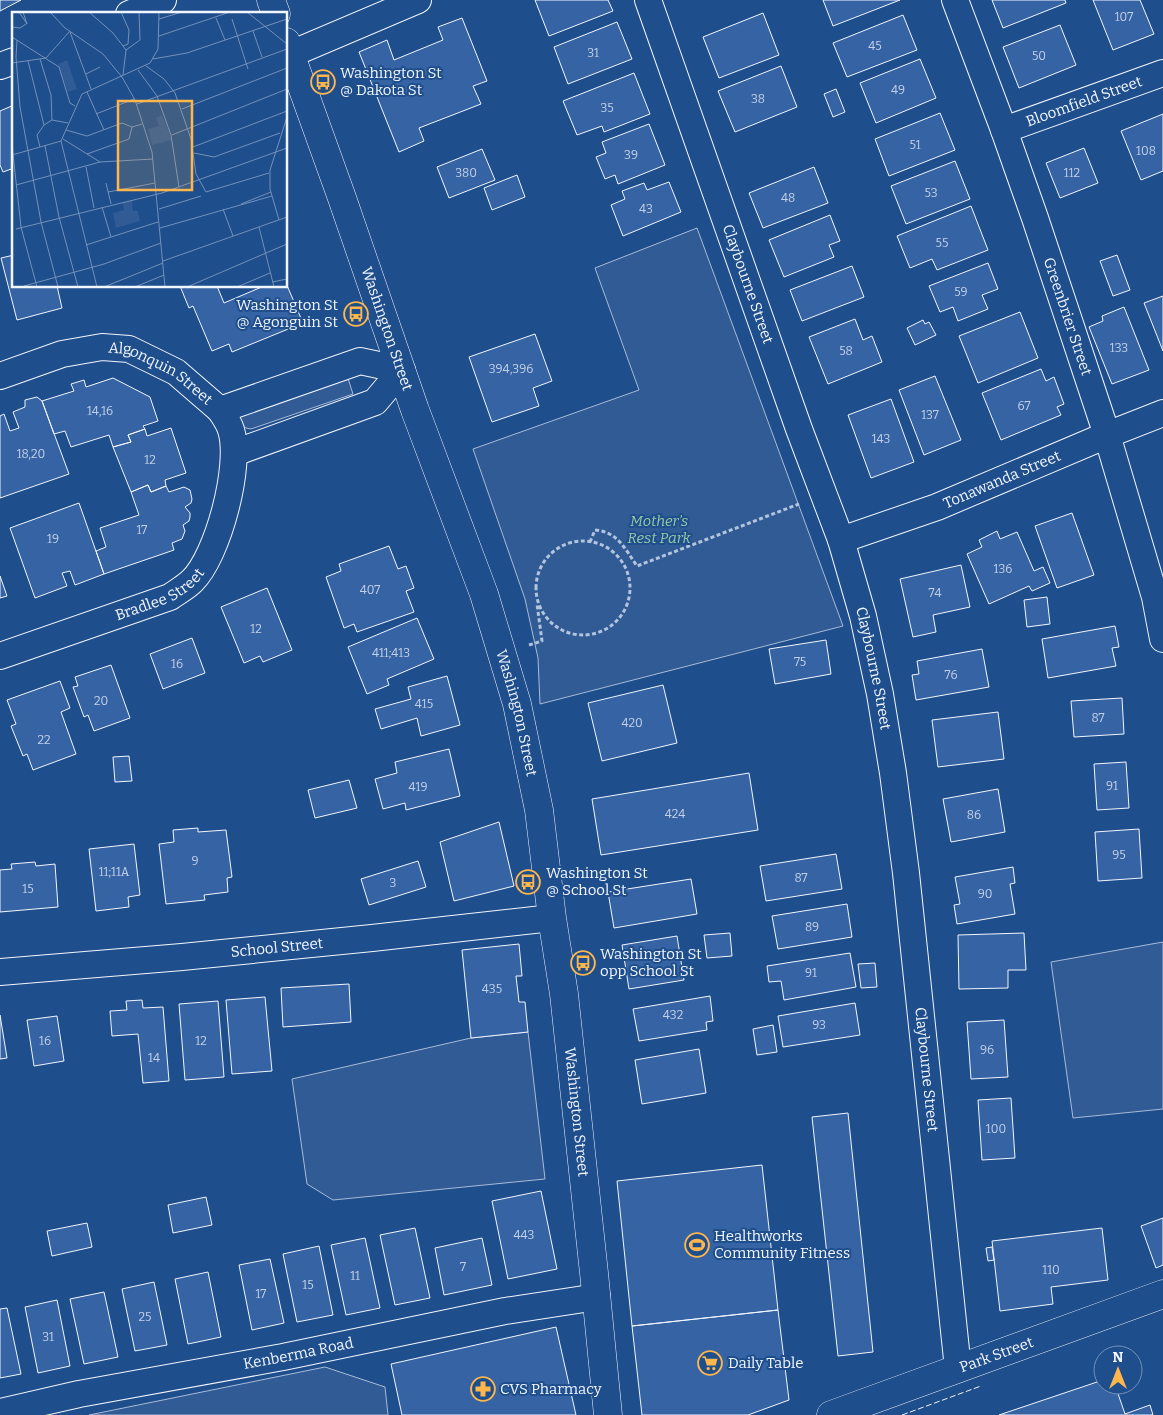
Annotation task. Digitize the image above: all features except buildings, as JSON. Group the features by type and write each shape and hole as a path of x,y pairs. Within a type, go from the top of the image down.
{"main road":[{"path":"271,0 275,12"},
{"name":"Washington Street","path":"288,48 415,410 484,594 516,704 540,810 552,918 564,994 608,1415"},
{"name":"Park Street","path":"831,1415 1163,1294"}],"street":[{"path":"134,12 163,0"},
{"path":"288,48 418,0"},
{"name":"Claybourne Street","path":"648,0 796,420 841,540 863,616 880,694 893,773 906,873 958,1369"},
{"name":"Greenbrier Street","path":"955,0 1035,218 1107,435 1155,597 1163,639"},
{"path":"0,66 12,61"},
{"name":"Bloomfield Street","path":"1004,130 1163,73"},
{"name":"Algonquin Street","path":"0,376 62,354 102,347 129,349 176,372 220,410 360,361 402,370"},
{"path":"234,453 375,402 402,370"},
{"name":"Bradlee Street","path":"0,656 170,597 192,582 207,562 224,516 231,486 234,453 231,430 220,410"},
{"name":"Tonawanda Street","path":"841,540 937,507 1163,413"},
{"name":"School Street","path":"0,972 192,956 552,918"},
{"name":"Kenberma Road","path":"0,1412 79,1394 283,1357 505,1311 596,1297"}],"path":[{"path":"590,542 595,530 604,531 617,538 637,566 804,502 799,486 818,480"},
{"path":"502,653 542,641 537,600 536,584 538,573 546,559 558,548 574,542 590,542 610,550 626,568 630,584 625,609 616,622 596,633 580,635 557,628 545,616 537,600"}],"shaded area":[{"name":"Mother’s Rest Park","path":"697,228 843,626 540,704 538,658 525,599 473,449 639,390 595,268"},
{"path":"346,372 353,394 251,429 241,425 239,419 242,410"},
{"path":"1163,942 1163,1109 1073,1118 1051,962"},
{"path":"528,1032 545,1179 333,1200 307,1184 292,1079 471,1038"},
{"path":"325,1367 385,1387 388,1415 89,1415"}],"fence":[{"path":"902,1415 981,1386"}],"place":[{"name":"Washington St @ Dakota St","path":"323,82"},
{"name":"Washington St @ Agonguin St","path":"356,314"},
{"name":"Washington St @ School St","path":"528,882"},
{"name":"Washington St opp School St","path":"583,963"},
{"name":"Healthworks Community Fitness","path":"697,1245"},
{"name":"Daily Table","path":"710,1363"},
{"name":"CVS Pharmacy","path":"483,1389"}]}
